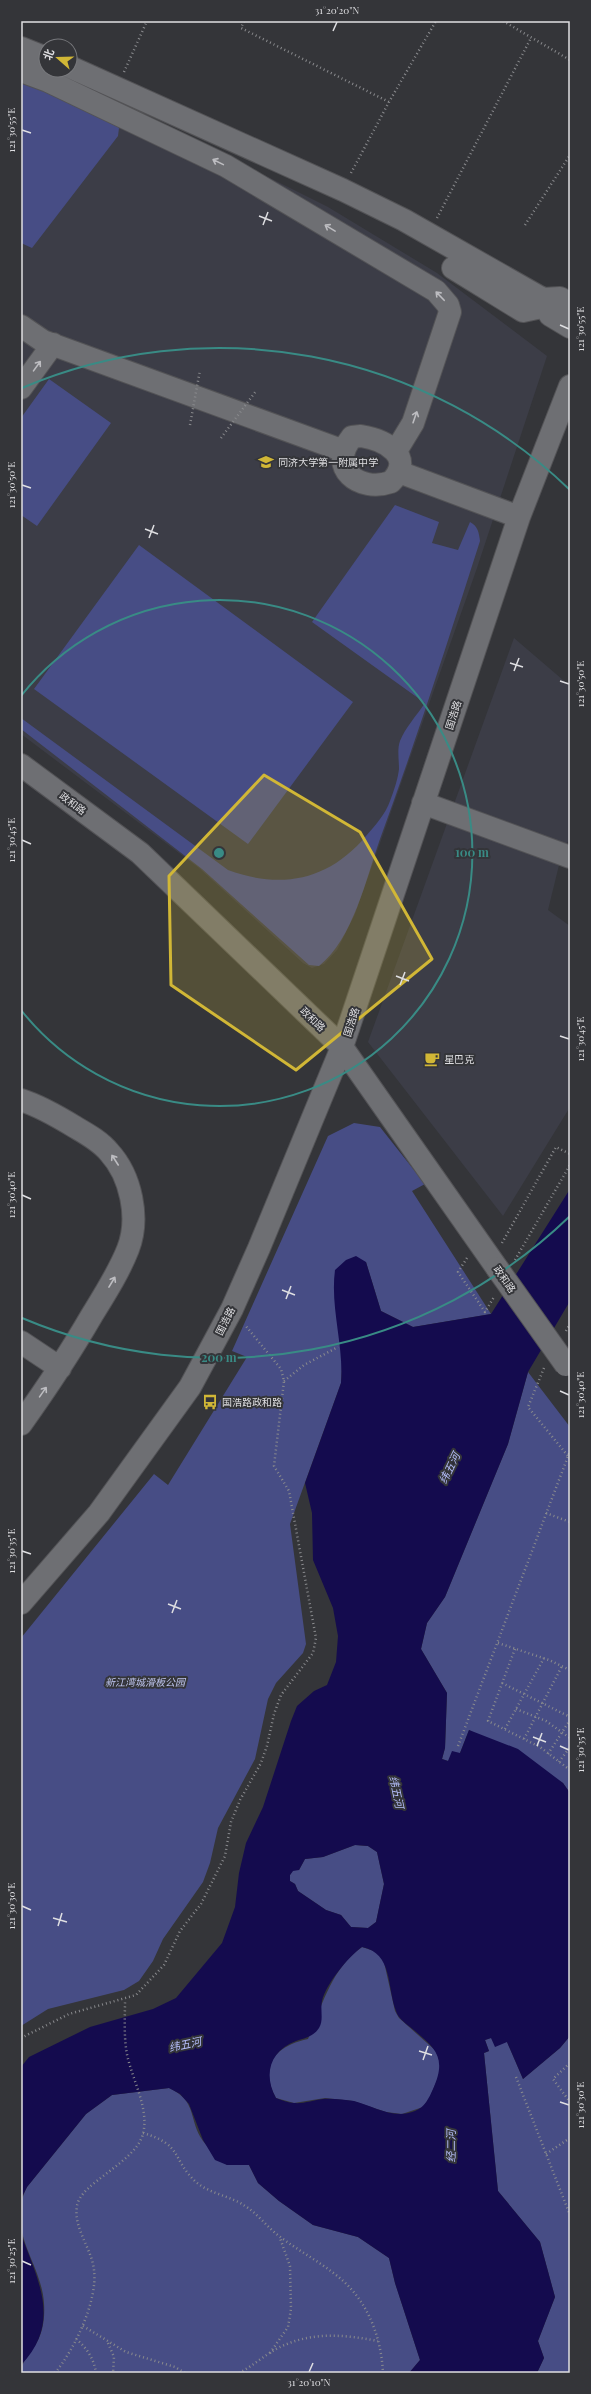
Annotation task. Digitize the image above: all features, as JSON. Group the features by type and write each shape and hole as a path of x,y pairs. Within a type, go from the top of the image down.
{"street":[{"path":"21,48 38,55"},
{"path":"21,71 55,85 226,166 436,291 448,304 450,312 413,423 398,462 391,482 374,486 366,485 358,482 344,468 342,456 344,451 352,437 361,436 388,444 398,462 519,516"},
{"path":"78,71 343,190 429,234 543,307 570,327"},
{"path":"452,268 523,311 543,307 560,298 570,304"},
{"path":"21,326 43,341 344,451"},
{"path":"21,388 53,344"},
{"name":"国浩路","path":"21,1603 98,1514 190,1387 232,1309 317,1111 342,1047 519,516 570,386"},
{"name":"政和路","path":"21,765 140,853 342,1047 495,1265 560,1367"},
{"path":"424,803 570,857"},
{"path":"21,1100 37,1105 59,1117 96,1140 110,1152 118,1165 132,1203 133,1224 129,1247 123,1260 60,1368 21,1424"},
{"path":"21,1342 60,1368"}],"path":[{"path":"116,89 147,21"},
{"path":"244,21 241,28 389,102"},
{"path":"343,190 389,102 436,21"},
{"path":"503,21 570,60"},
{"path":"429,234 531,38"},
{"path":"525,225 570,155"},
{"path":"190,425 200,370"},
{"path":"221,438 256,391"},
{"path":"495,1265 556,1148 570,1154"},
{"path":"21,2038 69,2014 125,2000 136,1995 164,1965 180,1930 200,1904 225,1856 231,1822 240,1800 261,1763 267,1746 274,1714 282,1695 313,1653 316,1638 289,1491 274,1466 284,1380 281,1369 232,1309"},
{"path":"563,1336 570,1324"},
{"path":"284,1380 304,1365 338,1347"},
{"path":"560,1367 528,1407 568,1457"},
{"path":"458,1746 570,1451"},
{"path":"546,1513 570,1522"},
{"path":"498,1643 544,1658 570,1670"},
{"path":"515,1648 488,1721 524,1739 570,1770"},
{"path":"505,1729 544,1658"},
{"path":"524,1739 562,1666"},
{"path":"502,1683 525,1693 570,1718 548,1754"},
{"path":"516,1709 535,1717 570,1738"},
{"path":"559,1762 570,1747"},
{"path":"55,2373 83,2326 93,2290 94,2270 76,2217 77,2205 80,2199 90,2188 124,2160 138,2144 143,2133 143,2111 126,2049 125,2000"},
{"path":"570,2063 553,2079 570,2102"},
{"path":"567,2066 570,2070"},
{"path":"516,2077 570,2215"},
{"path":"143,2133 161,2138 173,2148 185,2170 197,2183 245,2205 280,2236 333,2272 355,2292 369,2314 382,2356 383,2373"},
{"path":"546,2154 570,2138"},
{"path":"269,2355 288,2327 291,2309 290,2266 280,2236"},
{"path":"83,2326 108,2343 126,2352 175,2367 184,2373"},
{"path":"239,2373 286,2344 318,2336 349,2336 378,2341"},
{"path":"76,2339 83,2345 94,2361 96,2373"},
{"path":"108,2343 114,2357 113,2373"}],"highlighted area":[{"path":"264,775 360,832 432,959 296,1070 171,985 169,876"}],"shaded area":[{"name":"同济大学第一附属中学","path":"21,63 38,70 38,78 58,78 118,102 328,207 437,273 547,356 477,568 355,914 337,950 324,964 312,968 303,963 199,868 21,734"},
{"path":"514,638 570,686 570,836 560,861 548,910 570,926 570,1107 503,1216 368,1042"}],"green space":[{"path":"21,80 116,124 119,128 118,136 32,248 21,243"},
{"path":"49,379 111,423 37,526 21,515 21,418"},
{"path":"395,505 439,522 432,543 458,550 470,522 479,533 480,541 364,890 350,924 331,954 319,966 309,965 202,869 21,729 21,718 228,870 248,876 286,880 303,877 336,863 352,851 376,824 386,810 398,776 400,741 408,726 425,703 312,622"},
{"path":"139,545 353,702 248,844 34,689"},
{"name":"新江湾城滑板公园","path":"354,1123 380,1127 425,1184 412,1191 491,1314 413,1327 381,1311 366,1262 342,1366 341,1383 290,1524 306,1644 303,1653 276,1683 268,1699 255,1759 218,1828 210,1863 203,1882 163,1939 153,1961 139,1981 124,1990 48,2009 21,2026 21,1638 154,1474 168,1485 247,1357 232,1351 328,1136"},
{"path":"528,1372 570,1427 570,1793 563,1783 469,1730 460,1753 448,1761 442,1759 445,1748 447,1693 421,1649 427,1623 445,1597 508,1444"},
{"path":"355,1845 368,1846 377,1852 384,1884 376,1922 368,1928 351,1927 341,1915 326,1910 298,1891 295,1884 290,1881 290,1875 293,1870 299,1870 305,1859 323,1857"},
{"path":"362,1947 377,1952 384,1962 395,2011 399,2018 436,2051 441,2065 438,2078 430,2097 423,2107 402,2114 386,2112 353,2101 325,2098 294,2103 276,2098 271,2087 269,2076 273,2059 279,2052 287,2047 296,2042 308,2039 323,2001 335,1977 351,1956"},
{"path":"570,2036 570,2373 537,2373 544,2358 538,2341 555,2297 540,2242 498,2191 484,2053 489,2051 485,2040 491,2038 507,2042 523,2079 560,2048"},
{"path":"169,2088 178,2093 189,2105 195,2126 203,2141 227,2165 249,2165 258,2183 279,2201 313,2225 358,2237 389,2258 395,2283 420,2360 409,2373 21,2373 24,2362 40,2337 44,2315 42,2288 26,2246 20,2218 21,2203 27,2187 86,2114 112,2095"}],"water":[{"path":"570,1189 570,1301 528,1372 508,1444 445,1597 427,1623 421,1649 447,1693 445,1748 442,1759 448,1761 452,1751 460,1753 469,1730 518,1749 563,1783 570,1793 570,2036 560,2048 523,2079 507,2042 495,2047 491,2038 485,2040 489,2051 484,2053 498,2191 540,2242 555,2297 538,2341 544,2358 537,2373 409,2373 420,2360 395,2283 389,2258 358,2237 313,2225 279,2201 258,2183 249,2165 227,2165 215,2160 203,2140 189,2104 180,2094 169,2088 112,2095 86,2114 27,2187 21,2199 21,2067 29,2057 90,2027 153,2009 176,1998 222,1943 235,1907 239,1873 246,1843 263,1807 297,1706 314,1691 327,1685 336,1662 338,1636 333,1608 313,1560 312,1513 305,1483 341,1383 341,1355 334,1298 335,1270 346,1260 356,1256 366,1262 381,1311 413,1327 491,1314","holes":["355,1845 368,1846 377,1852 384,1884 376,1922 368,1928 351,1927 341,1915 326,1910 298,1891 295,1884 290,1881 290,1875 293,1871 299,1870 305,1859 323,1857","362,1947 379,1956 384,1964 398,2016 403,2022 426,2040 436,2053 439,2060 439,2068 437,2078 428,2099 424,2105 415,2111 399,2114 384,2111 354,2101 327,2099 297,2103 276,2098 270,2080 271,2064 280,2051 287,2045 309,2037 317,2031 321,2022 322,2001 324,1994 344,1964 356,1951"]},
{"path":"21,2234 39,2285 43,2301 44,2317 41,2333 33,2349 21,2365"}],"place":[{"name":"同济大学第一附属中学","path":"266,462"},
{"name":"星巴克","path":"432,1059"},
{"name":"国浩路政和路","path":"210,1402"}],"water label":[{"name":"纬五河","path":"449,1468"},
{"name":"纬五河","path":"397,1792"},
{"name":"纬五河","path":"185,2044"},
{"name":"经二河","path":"450,2146"}]}
